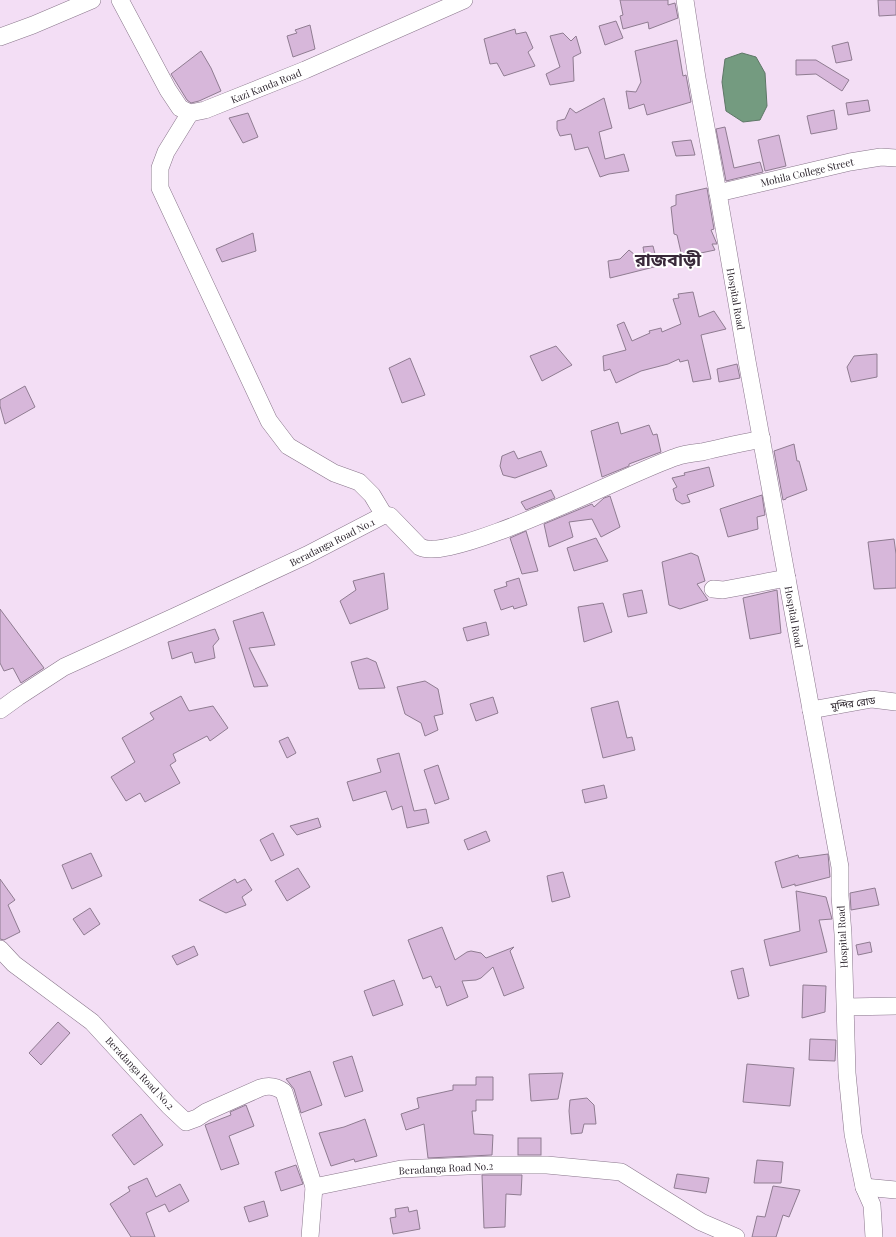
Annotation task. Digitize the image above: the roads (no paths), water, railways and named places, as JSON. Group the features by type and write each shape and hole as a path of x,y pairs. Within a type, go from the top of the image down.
{"street":[{"path":"0,37 92,0"},
{"path":"120,0 168,90 180,108 190,114 166,152 160,168 160,188 269,421 288,446 334,473 359,482 372,495 384,515"},
{"name":"Kazi Kanda Road","path":"190,114 205,110 305,70 464,0"},
{"name":"Hospital Road","path":"685,0 696,78 840,867 840,896 846,1007 847,1073 852,1126 864,1187 872,1205 874,1237"},
{"name":"Mohila College Street","path":"718,192 850,162 881,157 896,158"},
{"name":"Beradanga Road No.1","path":"0,710 64,667 307,555 384,515 390,516 420,547 425,550 442,548 487,536 562,506 676,457 762,439"},
{"path":"713,589 723,590 787,578"},
{"name":"মুন্দির রোড","path":"811,710 872,699 896,702"},
{"name":"Beradanga Road No.2","path":"0,949 14,964 92,1022 169,1106 186,1122 268,1085 278,1088 284,1092 314,1187 401,1169 489,1165 547,1165 621,1172 701,1222 736,1237"},
{"path":"846,1007 896,1006"},
{"path":"310,1237 314,1187"},
{"path":"864,1187 896,1190"}],"district":[{"name":"রাজবাড়ী","path":"668,260"}]}
